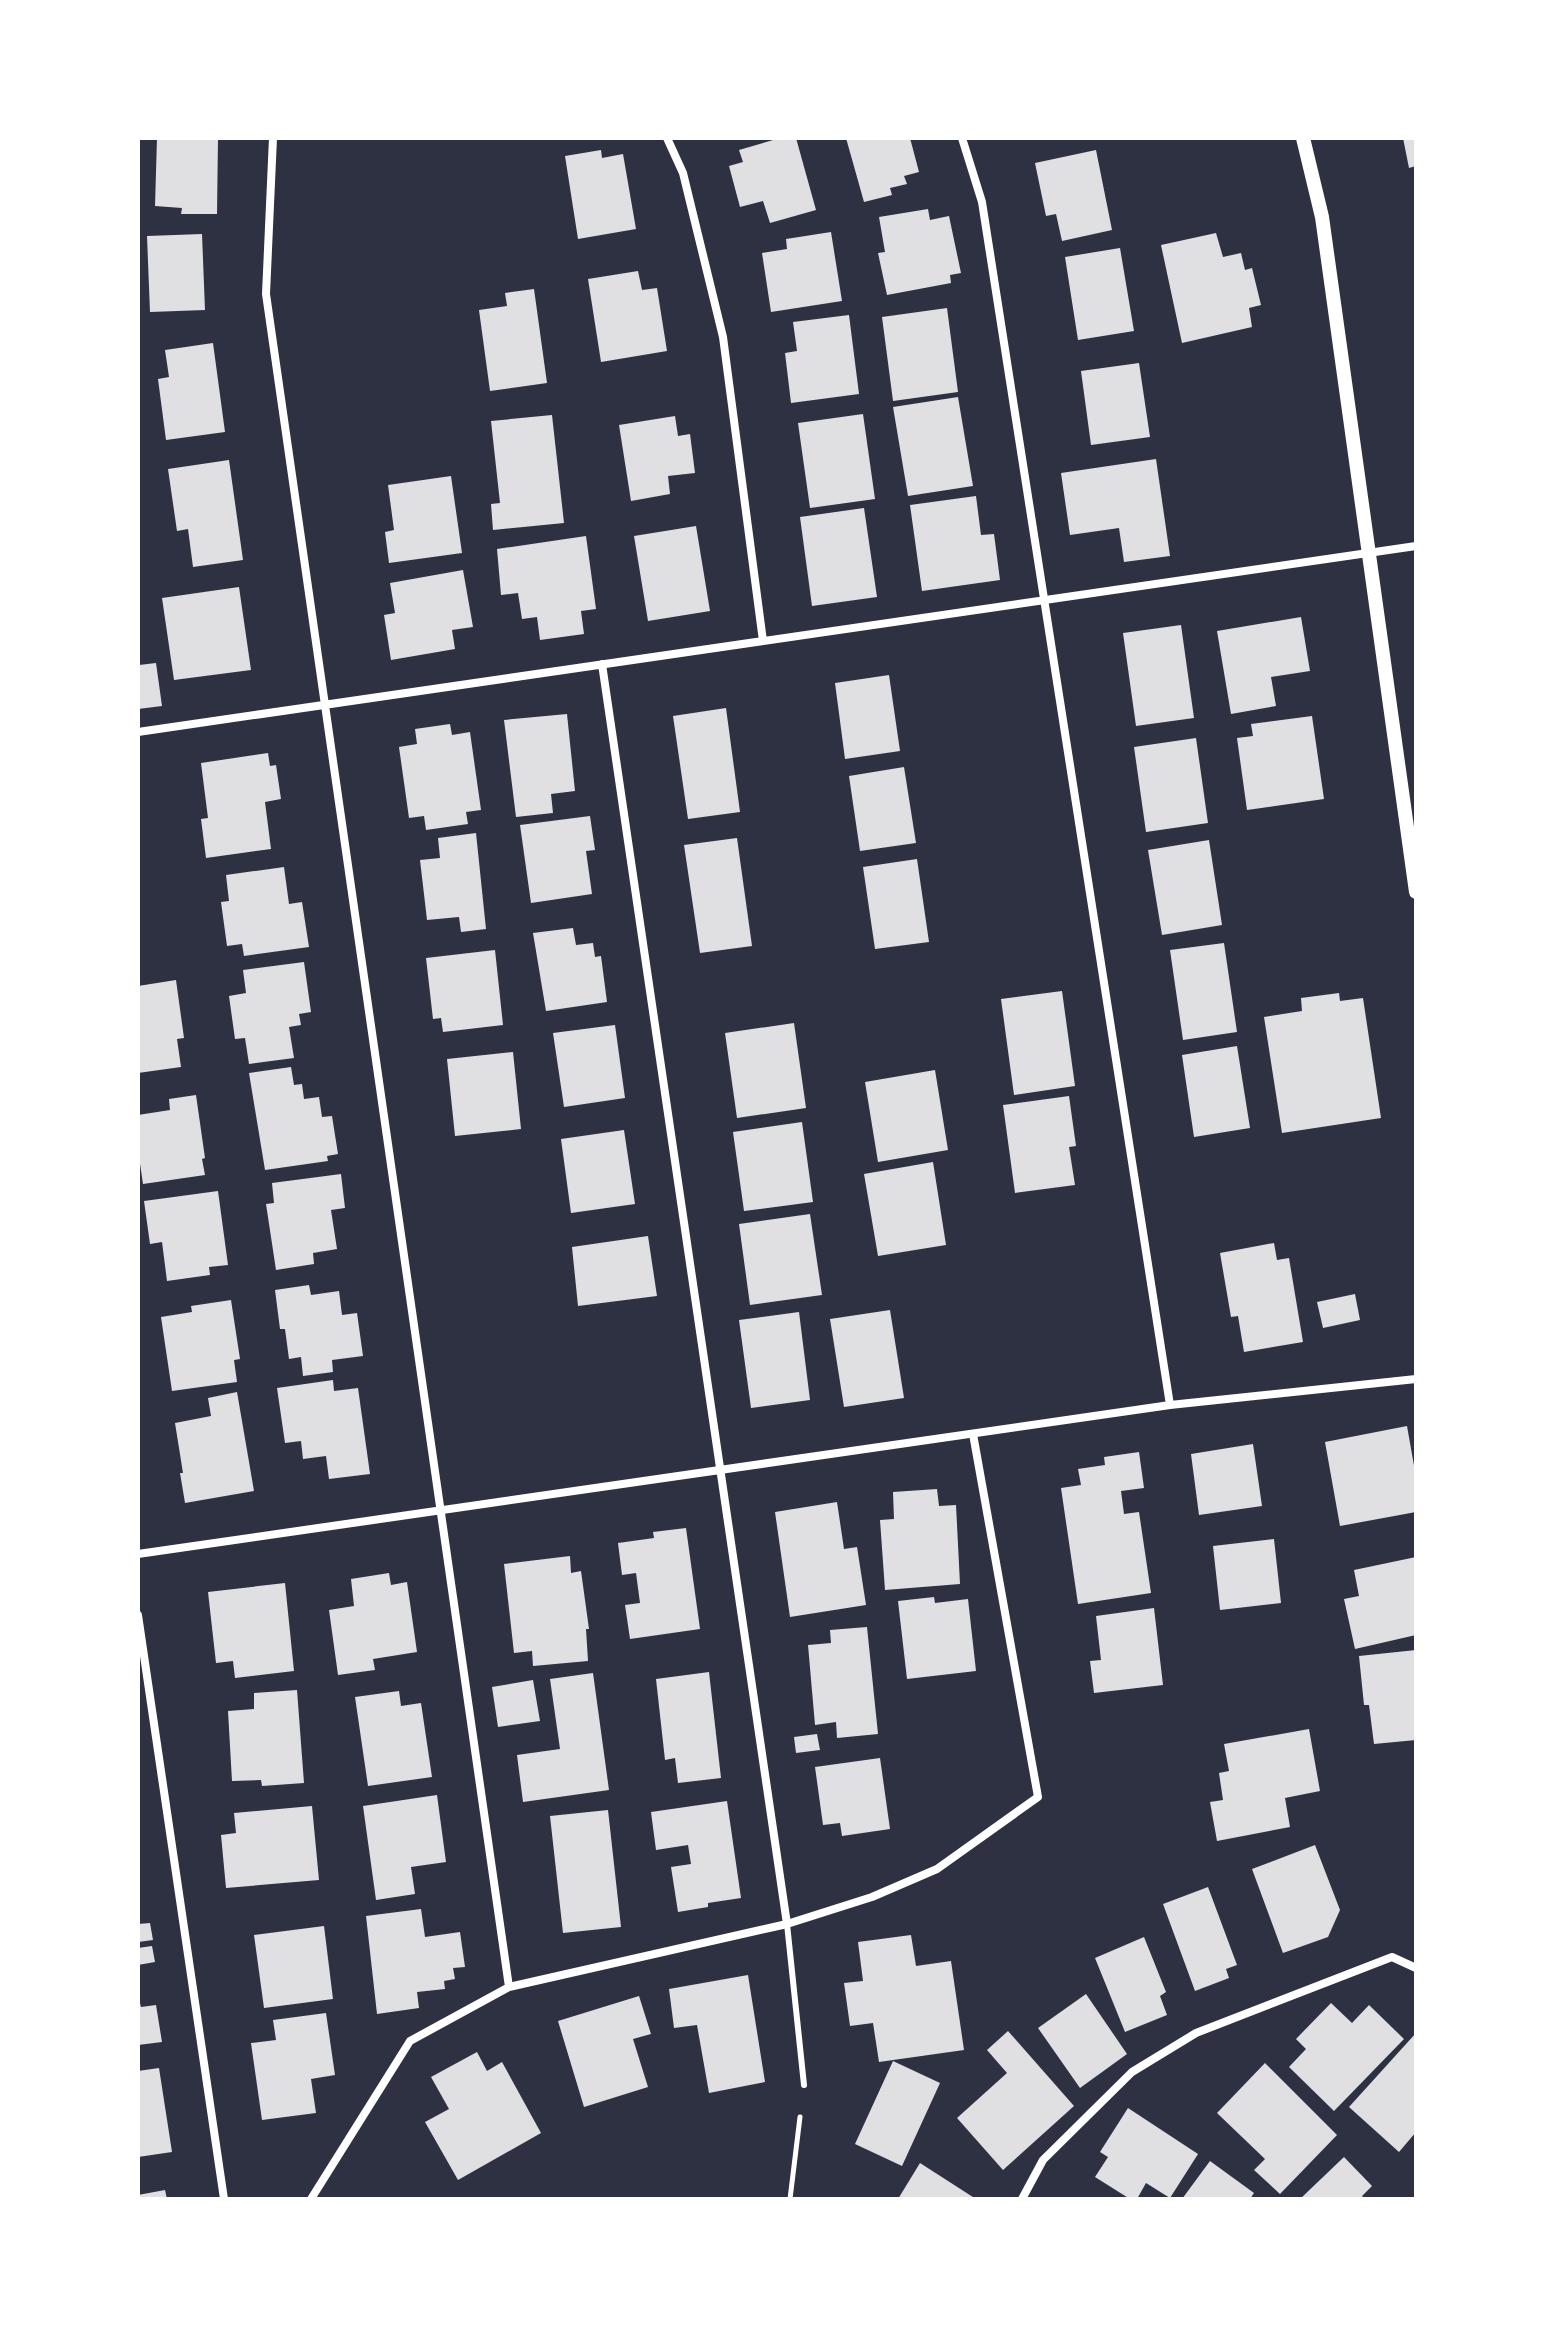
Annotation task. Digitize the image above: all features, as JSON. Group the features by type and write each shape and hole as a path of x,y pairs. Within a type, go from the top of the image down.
{"street":[{"path":"273,138 266,294 509,1987"},
{"path":"667,138 683,173 723,337 763,641"},
{"path":"962,138 982,202 1170,1405"},
{"path":"1303,138 1322,217 1416,892"},
{"path":"138,732 1416,546"},
{"path":"602,664 787,1924"},
{"path":"138,1554 1170,1405 1416,1379"},
{"path":"311,2199 410,2041 509,1987 787,1924 872,1897 937,1869 1038,1797 973,1434"},
{"path":"138,1615 224,2199"},
{"path":"1022,2199 1043,2160 1132,2072 1196,2033 1392,1957 1416,1968"}],"lane":[{"path":"787,1924 804,2085"}],"path":[{"path":"790,2199 804,2085"}],"building":[{"path":"157,138 218,138 217,214 181,214 182,208 155,206"},
{"path":"780,138 796,138 816,210 770,223 763,201 740,207 729,166 743,162 739,150"},
{"path":"846,138 910,138 919,172 904,176 907,184 890,188 892,195 864,202"},
{"path":"1403,138 1416,138 1416,166 1409,168"},
{"path":"601,150 602,158 623,154 636,229 578,239 565,156"},
{"path":"1096,150 1112,230 1062,241 1056,214 1046,216 1035,163"},
{"path":"928,209 930,220 949,216 961,273 950,275 951,283 887,295 878,253 885,252 879,217"},
{"path":"831,232 842,301 771,312 762,253 787,249 786,239"},
{"path":"1216,233 1223,257 1241,253 1245,270 1252,268 1261,305 1249,308 1252,327 1182,343 1161,245"},
{"path":"202,234 205,310 150,312 147,236"},
{"path":"1120,248 1134,331 1078,340 1065,257"},
{"path":"638,271 642,290 657,288 667,351 601,362 588,279"},
{"path":"534,289 547,383 490,391 479,310 507,306 505,293"},
{"path":"947,308 958,392 893,401 882,317"},
{"path":"849,315 859,394 791,403 785,353 797,351 793,322"},
{"path":"213,343 225,432 166,440 158,379 169,377 165,350"},
{"path":"1139,363 1150,437 1091,445 1081,371"},
{"path":"958,397 973,486 908,496 893,407"},
{"path":"863,414 875,499 810,508 798,423"},
{"path":"552,415 564,523 493,530 491,504 500,503 491,421"},
{"path":"675,416 678,436 690,434 695,473 668,476 670,494 631,501 619,425"},
{"path":"1156,459 1170,556 1124,562 1119,528 1070,535 1061,473"},
{"path":"229,460 243,560 193,567 188,529 177,531 168,469"},
{"path":"451,476 462,553 389,563 385,532 394,530 388,485"},
{"path":"976,496 981,535 994,534 1000,580 922,591 910,505"},
{"path":"864,508 877,597 812,606 800,517"},
{"path":"696,526 710,611 648,621 634,536"},
{"path":"586,536 596,609 581,611 584,634 540,640 537,617 522,619 518,593 501,595 497,549"},
{"path":"463,570 473,627 452,630 455,649 391,660 384,615 395,613 390,583"},
{"path":"239,587 251,670 174,680 162,598"},
{"path":"1301,617 1310,671 1271,677 1276,706 1231,714 1217,631"},
{"path":"1181,625 1194,718 1136,726 1123,633"},
{"path":"156,663 162,706 138,709 139,665"},
{"path":"889,675 900,751 845,759 835,683"},
{"path":"726,708 740,812 688,819 673,716"},
{"path":"567,714 575,791 551,794 553,813 516,817 504,720"},
{"path":"1312,716 1324,799 1247,810 1237,738 1253,736 1251,724"},
{"path":"450,724 452,735 470,732 481,810 466,812 468,824 426,830 424,816 409,818 399,747 417,744 415,729"},
{"path":"1196,738 1208,823 1146,832 1134,747"},
{"path":"268,753 270,766 276,765 281,799 265,802 271,849 206,858 201,819 208,818 201,763"},
{"path":"904,767 916,843 860,851 849,776"},
{"path":"590,816 595,850 586,851 592,894 531,903 520,825"},
{"path":"476,833 486,929 461,932 459,917 427,920 420,860 440,858 438,838"},
{"path":"737,838 752,946 700,953 684,845"},
{"path":"1209,840 1222,925 1162,935 1148,850"},
{"path":"917,859 929,942 875,949 863,867"},
{"path":"284,867 289,904 302,902 309,947 244,956 242,944 227,946 221,902 229,901 226,875"},
{"path":"573,928 576,945 593,943 595,957 601,956 607,1002 546,1011 533,933"},
{"path":"1224,943 1237,1032 1183,1040 1170,950"},
{"path":"495,950 503,1025 443,1032 441,1018 433,1019 426,958"},
{"path":"304,962 311,1012 299,1014 301,1025 289,1027 294,1058 249,1064 245,1038 235,1039 229,996 246,993 243,970"},
{"path":"176,980 184,1038 177,1039 181,1067 138,1073 138,986"},
{"path":"1062,991 1075,1086 1014,1095 1001,999"},
{"path":"1339,993 1340,1001 1363,998 1381,1118 1282,1133 1264,1017 1302,1011 1301,998"},
{"path":"794,1023 806,1108 737,1118 725,1033"},
{"path":"615,1025 625,1098 564,1107 553,1033"},
{"path":"1237,1046 1250,1128 1194,1137 1182,1055"},
{"path":"513,1052 521,1129 455,1136 447,1059"},
{"path":"291,1067 294,1085 302,1084 304,1099 319,1097 322,1117 332,1116 338,1154 327,1156 328,1161 265,1170 249,1073"},
{"path":"935,1070 948,1150 878,1162 865,1082"},
{"path":"196,1095 205,1175 143,1184 138,1150 138,1115 170,1110 169,1099"},
{"path":"1069,1096 1076,1146 1069,1147 1075,1185 1015,1193 1003,1105"},
{"path":"802,1122 813,1202 744,1211 733,1132"},
{"path":"624,1130 635,1204 571,1213 561,1139"},
{"path":"933,1162 946,1245 878,1256 864,1174"},
{"path":"341,1174 345,1208 331,1210 337,1249 313,1253 314,1264 276,1270 266,1204 274,1203 272,1183"},
{"path":"218,1191 228,1265 209,1267 210,1275 167,1281 162,1242 150,1244 144,1201"},
{"path":"810,1214 822,1295 750,1305 739,1224"},
{"path":"648,1236 657,1296 578,1306 572,1247"},
{"path":"1274,1243 1277,1260 1289,1258 1303,1342 1244,1352 1238,1316 1231,1317 1220,1253"},
{"path":"309,1285 311,1295 339,1291 342,1315 357,1313 363,1356 332,1360 333,1372 303,1376 301,1357 289,1359 285,1329 280,1329 275,1290"},
{"path":"1355,1294 1360,1320 1323,1328 1317,1302"},
{"path":"231,1300 240,1359 234,1360 237,1382 172,1391 161,1317 192,1312 191,1306"},
{"path":"890,1310 904,1398 844,1407 830,1319"},
{"path":"799,1312 810,1400 751,1408 739,1320"},
{"path":"333,1380 334,1391 358,1388 370,1474 329,1479 326,1456 303,1459 301,1441 285,1443 277,1388"},
{"path":"237,1392 254,1491 185,1503 175,1423 211,1416 208,1398"},
{"path":"1407,1426 1416,1477 1416,1512 1340,1526 1325,1442"},
{"path":"1253,1444 1262,1506 1199,1515 1191,1454"},
{"path":"1139,1452 1144,1488 1121,1491 1124,1514 1139,1512 1151,1593 1078,1604 1061,1488 1081,1485 1078,1469 1105,1465 1104,1457"},
{"path":"937,1489 939,1506 956,1505 960,1584 885,1590 880,1520 894,1519 893,1492"},
{"path":"837,1502 844,1549 857,1547 866,1605 790,1617 775,1512"},
{"path":"686,1528 700,1629 630,1639 625,1605 640,1603 636,1573 622,1575 618,1543 654,1538 653,1532"},
{"path":"1274,1539 1281,1603 1220,1610 1213,1546"},
{"path":"570,1556 571,1573 581,1571 589,1629 586,1629 588,1661 533,1666 532,1651 514,1653 504,1564"},
{"path":"1416,1557 1416,1635 1355,1649 1344,1599 1359,1596 1354,1570"},
{"path":"389,1573 391,1585 407,1582 417,1652 373,1659 375,1670 338,1675 329,1610 354,1606 351,1579"},
{"path":"285,1583 294,1671 235,1678 233,1661 216,1663 208,1592"},
{"path":"934,1597 935,1603 968,1599 976,1671 907,1679 898,1601"},
{"path":"1154,1608 1163,1685 1094,1693 1090,1661 1101,1660 1096,1616"},
{"path":"867,1627 878,1734 837,1738 836,1722 815,1725 808,1645 831,1643 830,1630"},
{"path":"1416,1650 1416,1740 1374,1744 1369,1705 1364,1705 1359,1656"},
{"path":"709,1672 721,1778 678,1783 675,1758 665,1760 656,1679"},
{"path":"593,1673 609,1790 523,1802 517,1755 560,1749 550,1679"},
{"path":"533,1680 540,1721 498,1727 492,1687"},
{"path":"297,1690 304,1783 262,1786 261,1780 232,1781 228,1711 254,1709 254,1693"},
{"path":"399,1691 401,1706 421,1703 432,1777 368,1786 355,1697"},
{"path":"1309,1729 1320,1791 1285,1798 1290,1827 1217,1841 1210,1802 1223,1800 1219,1773 1229,1771 1224,1744"},
{"path":"817,1734 820,1750 796,1753 794,1737"},
{"path":"880,1758 890,1829 842,1836 840,1823 823,1825 815,1767"},
{"path":"437,1795 446,1862 411,1867 415,1894 376,1900 363,1806"},
{"path":"727,1801 741,1898 678,1912 671,1867 691,1864 688,1845 656,1850 651,1812"},
{"path":"312,1806 319,1880 226,1888 221,1835 236,1833 234,1813"},
{"path":"608,1810 621,1927 563,1933 550,1816"},
{"path":"1315,1845 1340,1910 1328,1937 1283,1953 1252,1869"},
{"path":"1208,1887 1237,1965 1226,1969 1229,1978 1195,1991 1163,1904"},
{"path":"421,1909 425,1937 460,1932 465,1967 453,1968 455,1979 444,1981 445,1989 417,1992 419,2008 377,2014 366,1916"},
{"path":"150,1923 153,1940 138,1942 138,1924"},
{"path":"324,1926 333,1999 264,2008 254,1935"},
{"path":"911,1935 916,1966 951,1961 964,2050 879,2062 873,2023 850,2026 844,1983 863,1981 858,1942"},
{"path":"1144,1937 1166,1992 1160,1996 1167,2015 1125,2032 1095,1958"},
{"path":"152,1946 155,1962 138,1965 138,1948"},
{"path":"748,1975 765,2082 709,2093 697,2025 674,2028 669,1989"},
{"path":"1086,1994 1127,2054 1080,2088 1038,2028"},
{"path":"138,1996 141,2007 156,2005 162,2042 138,2045"},
{"path":"639,1996 651,2034 633,2039 648,2087 584,2107 558,2021"},
{"path":"1331,2003 1352,2023 1369,2005 1404,2039 1334,2111 1289,2067 1306,2049 1296,2039"},
{"path":"326,2013 335,2075 311,2079 316,2113 262,2120 251,2043 276,2040 273,2020"},
{"path":"1008,2031 1074,2106 1003,2170 957,2118 1007,2073 987,2050"},
{"path":"1416,2033 1416,2132 1399,2152 1349,2107"},
{"path":"477,2052 487,2071 502,2062 541,2133 458,2180 425,2122 449,2109 431,2077"},
{"path":"893,2061 940,2083 902,2166 855,2144"},
{"path":"1265,2063 1337,2135 1280,2194 1254,2170 1265,2159 1217,2113"},
{"path":"159,2068 172,2152 138,2157 138,2071"},
{"path":"1128,2108 1198,2154 1170,2198 1146,2183 1137,2199 1130,2199 1095,2177 1108,2157 1100,2152"},
{"path":"1344,2157 1372,2186 1362,2196 1365,2199 1300,2199"},
{"path":"1210,2161 1254,2193 1250,2199 1182,2199"},
{"path":"920,2163 976,2199 898,2199"},
{"path":"165,2190 167,2199 138,2199 138,2195"}]}
